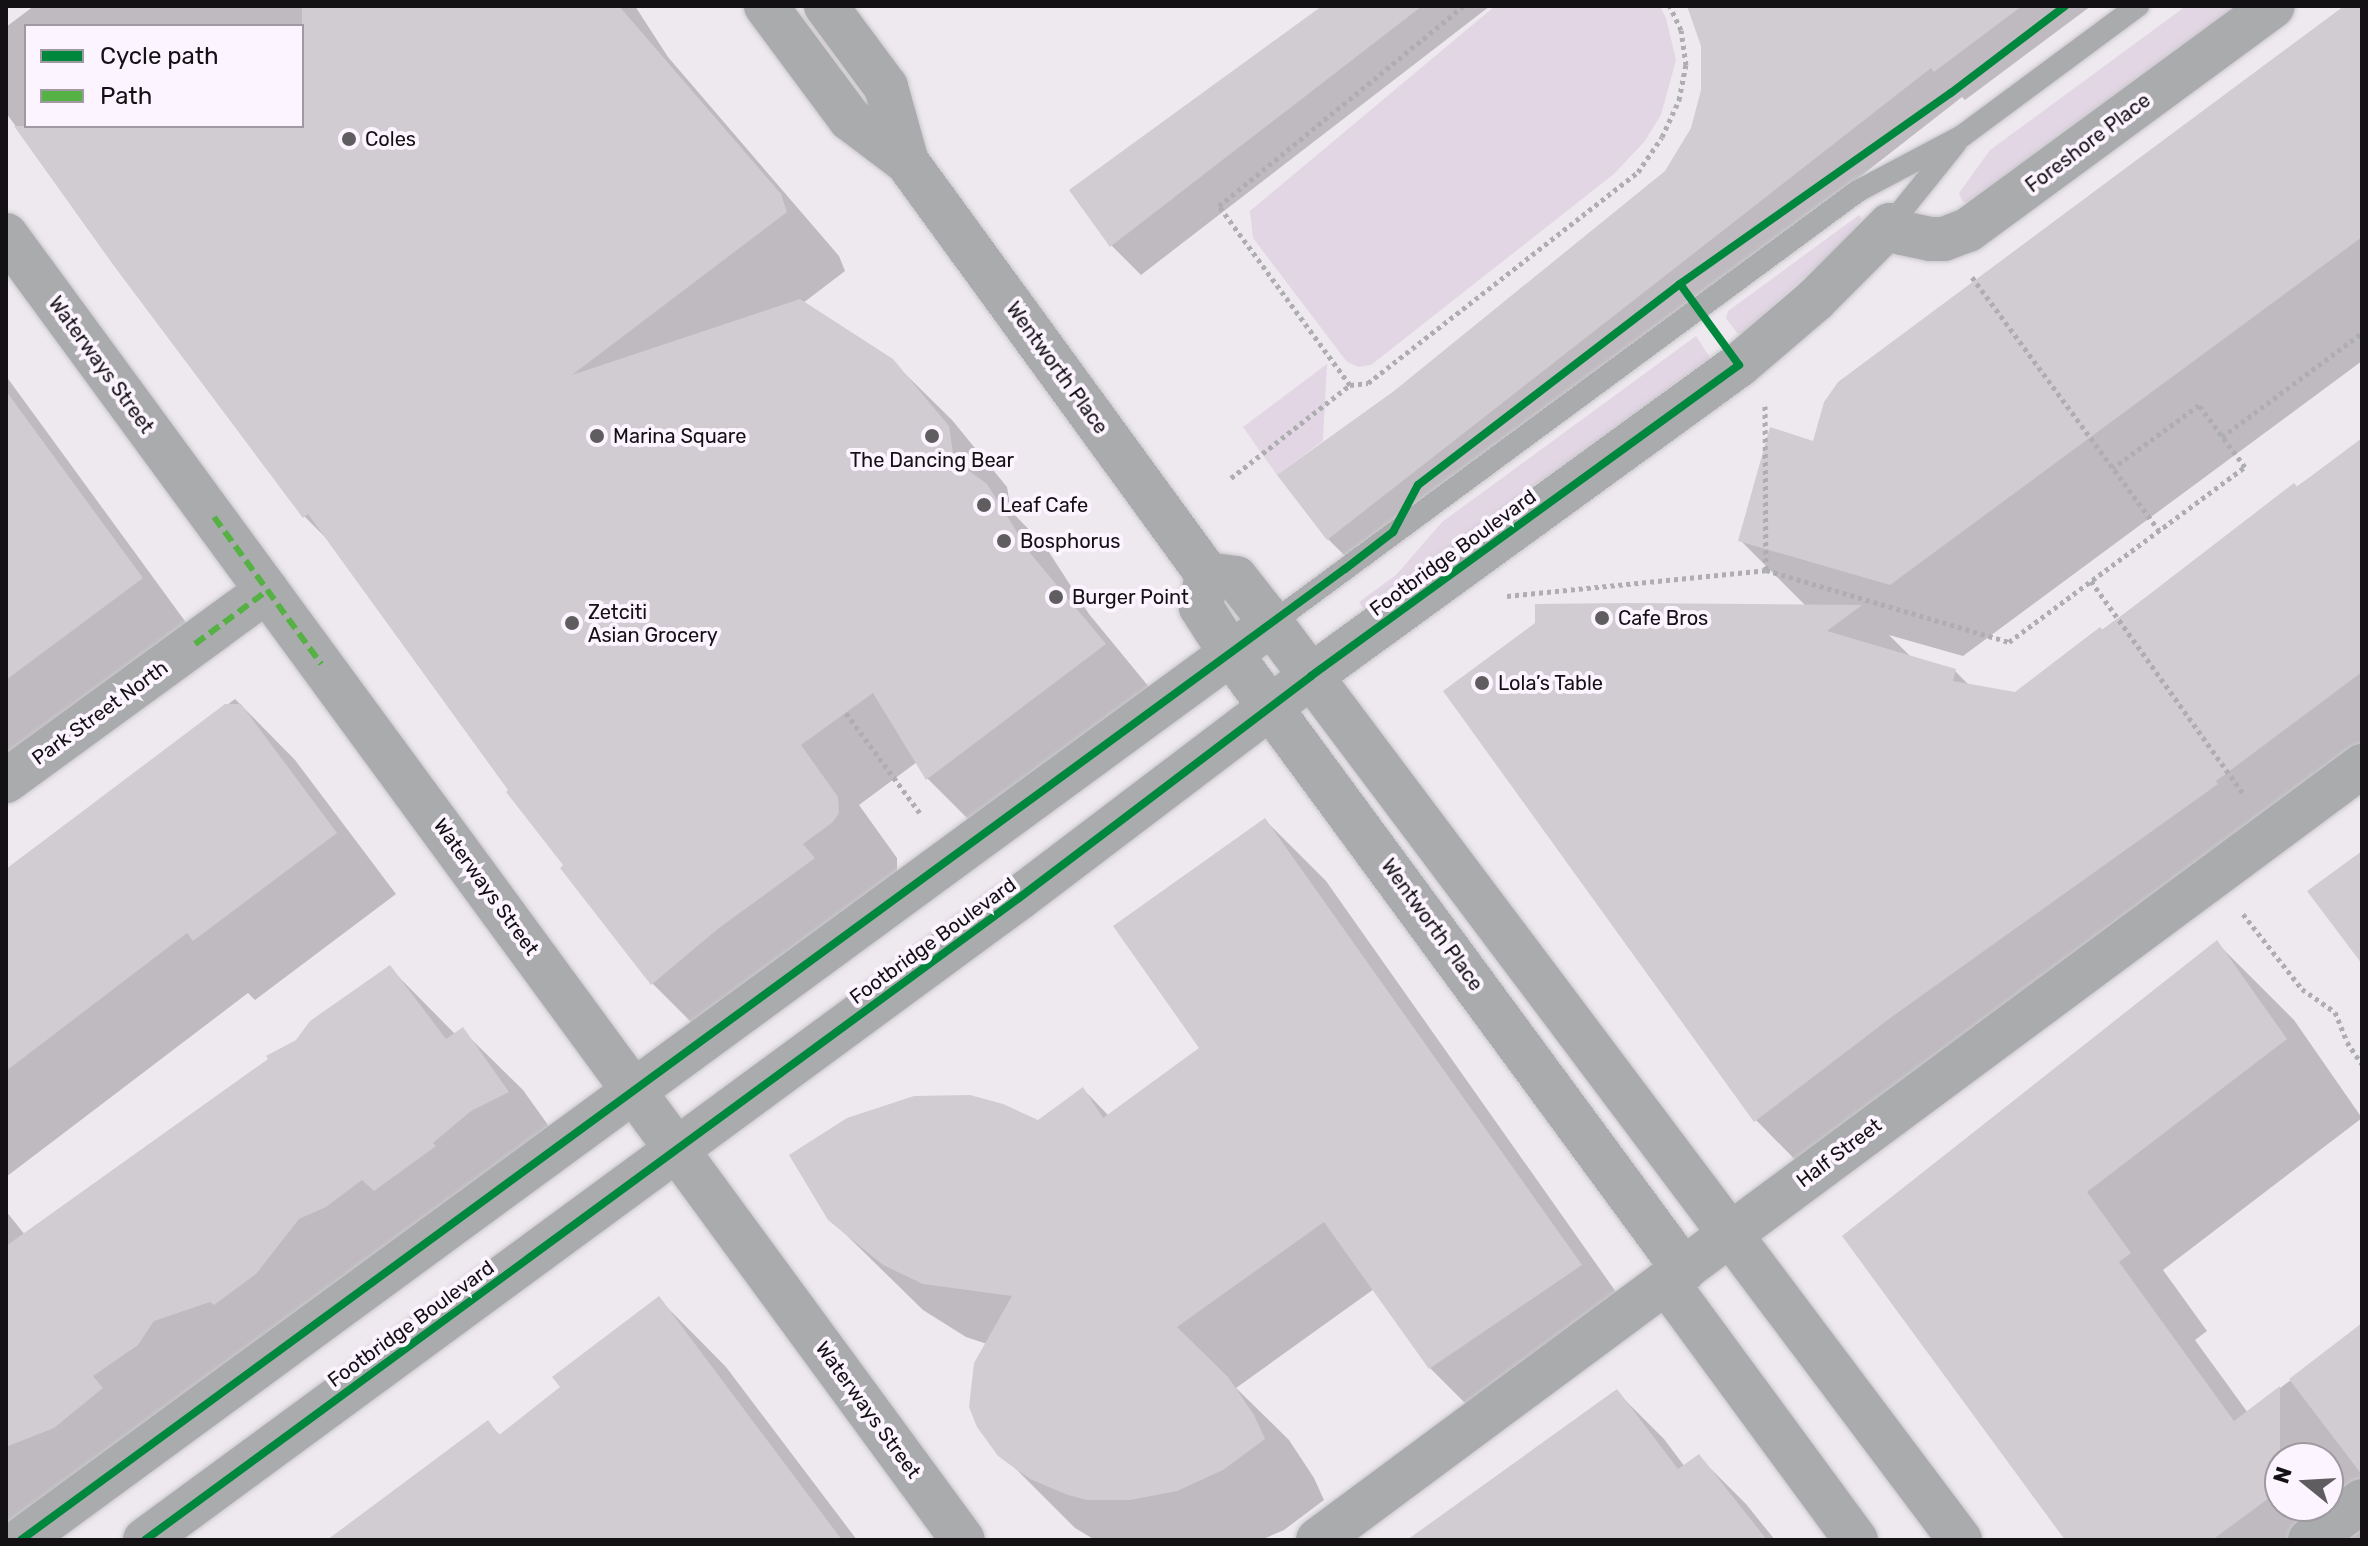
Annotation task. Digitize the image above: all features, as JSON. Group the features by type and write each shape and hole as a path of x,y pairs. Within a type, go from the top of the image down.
{"street":[{"name":"Wentworth Place","path":"766,6 850,119 907,162 1207,574 1201,607 1231,654 1675,1276 1856,1540"},
{"name":"Wentworth Place","path":"826,6 886,87 907,162"},
{"name":"Foreshore Place","path":"1890,225 1902,233 1930,239 1944,239 1968,230 2273,6"},
{"name":"Footbridge Boulevard","path":"145,1540 1019,898 1311,676 1739,365 1815,300 1890,225"},
{"name":"Waterways Street","path":"6,235 678,1147 963,1540"},
{"path":"1207,574 1236,578 1272,623 1960,1540"},
{"name":"Park Street North","path":"6,781 267,591"},
{"name":"Footbridge Boulevard","path":"21,1540 1272,623"},
{"name":"Half Street","path":"1318,1540 2362,766"},
{"path":"2310,1540 2362,1501"}],"lane":[{"name":"Footbridge Boulevard","path":"1272,623 1858,191 1962,136 2138,6"},
{"name":"Footbridge Boulevard","path":"1890,225 1962,136"}],"path":[{"path":"1350,385 1219,206 1463,6"},
{"path":"1231,478 1350,385 1368,383 1638,172 1662,137 1679,100 1686,65 1681,30 1670,6"},
{"path":"2000,315 2159,531"},
{"path":"2222,437 2362,333"},
{"path":"1739,365 1765,403 1766,570"},
{"path":"1500,597 1766,570 2009,642 2245,467 2199,405 2113,468"},
{"path":"2091,581 2223,767"},
{"path":"846,713 920,813"},
{"path":"2234,904 2302,989 2335,1012 2347,1042 2362,1064"}],"shaded area":[{"path":"1495,6 1660,6 1676,60 1661,115 1644,142 1614,174 1371,365 1359,367 1347,362 1253,238 1250,211"},
{"path":"2186,6 2241,6 1969,204 1962,201 1959,193 1990,150"},
{"path":"1859,215 1862,219 1845,241 1741,334 1737,333 1726,318 1728,311"},
{"path":"1696,336 1711,359 1363,608 1359,602 1396,575 1442,522"},
{"path":"1327,364 1323,441 1277,475 1243,427"}],"building":[{"path":"302,6 619,6 781,194 787,212 572,375 800,299 893,359 949,426 954,460 987,484 1030,553 1106,644 926,780 873,693 801,745 838,797 839,813 833,822 803,844 815,858 719,928 651,985 560,868 563,865 506,792 508,790 308,514 303,518 114,266 14,126 304,128"},
{"path":"1322,6 1422,6 1110,247 1069,190"},
{"path":"1687,6 2022,6 1934,72 1931,68 1327,540 1277,475 1394,391 1665,171 1691,128 1701,90 1701,46"},
{"path":"2344,6 2362,6 2362,237 1890,585 1738,541 1770,427 1813,441 1824,402 1838,382"},
{"path":"6,391 143,578 6,680"},
{"path":"2362,438 2362,672 2216,781 2218,784 1893,1016 1754,1122 1443,691 1535,623 1535,604 1626,603 1862,605 1827,631 1956,669 1953,681 2015,692 2100,627 2103,630 2294,483 2297,487"},
{"path":"225,704 241,704 337,833 193,941 187,933 6,1071 6,869"},
{"path":"1265,818 1582,1265 1429,1369 1324,1222 1177,1327 1228,1377 1254,1415 1265,1439 1223,1470 1177,1491 1130,1500 1087,1500 1068,1495 1030,1479 998,1456 977,1427 969,1407 974,1363 1012,1296 923,1284 883,1265 828,1220 789,1155 847,1118 914,1096 970,1095 1003,1104 1038,1120 1083,1087 1103,1118 1199,1048 1113,926"},
{"path":"2362,851 2362,964 2307,891"},
{"path":"2217,940 2287,1039 2087,1192 2131,1253 2119,1262 2234,1421 2280,1386 2280,1442 2264,1442 2264,1502 2212,1540 2065,1540 1842,1236"},
{"path":"390,965 446,1039 463,1027 509,1092 471,1111 433,1143 436,1146 374,1191 362,1180 326,1207 299,1219 256,1274 214,1305 210,1302 154,1321 138,1345 93,1376 103,1388 54,1428 6,1447 6,1246 268,1059 266,1056 296,1040 310,1021"},
{"path":"659,1296 842,1540 327,1540 488,1420 499,1435 560,1387 552,1377"},
{"path":"2362,1323 2362,1475 2344,1451 2344,1442 2337,1442 2289,1379"},
{"path":"1617,1389 1678,1469 1699,1454 1767,1540 1407,1540"}],"marked path":[{"path":"214,517 321,664"},
{"path":"195,644 267,591"}],"cycle path":[{"path":"21,1540 1345,569 1393,532 1418,485 1680,284 1951,93 2065,6"},
{"path":"145,1540 1019,898 1311,676 1739,365 1680,284"}],"place":[{"name":"Coles","path":"349,139"},
{"name":"Marina Square","path":"597,436"},
{"name":"The Dancing Bear","path":"932,436"},
{"name":"Leaf Cafe","path":"984,505"},
{"name":"Bosphorus","path":"1004,541"},
{"name":"Burger Point","path":"1056,597"},
{"name":"Cafe Bros","path":"1602,618"},
{"name":"Zetciti Asian Grocery","path":"572,623"},
{"name":"Lola’s Table","path":"1482,683"}]}
